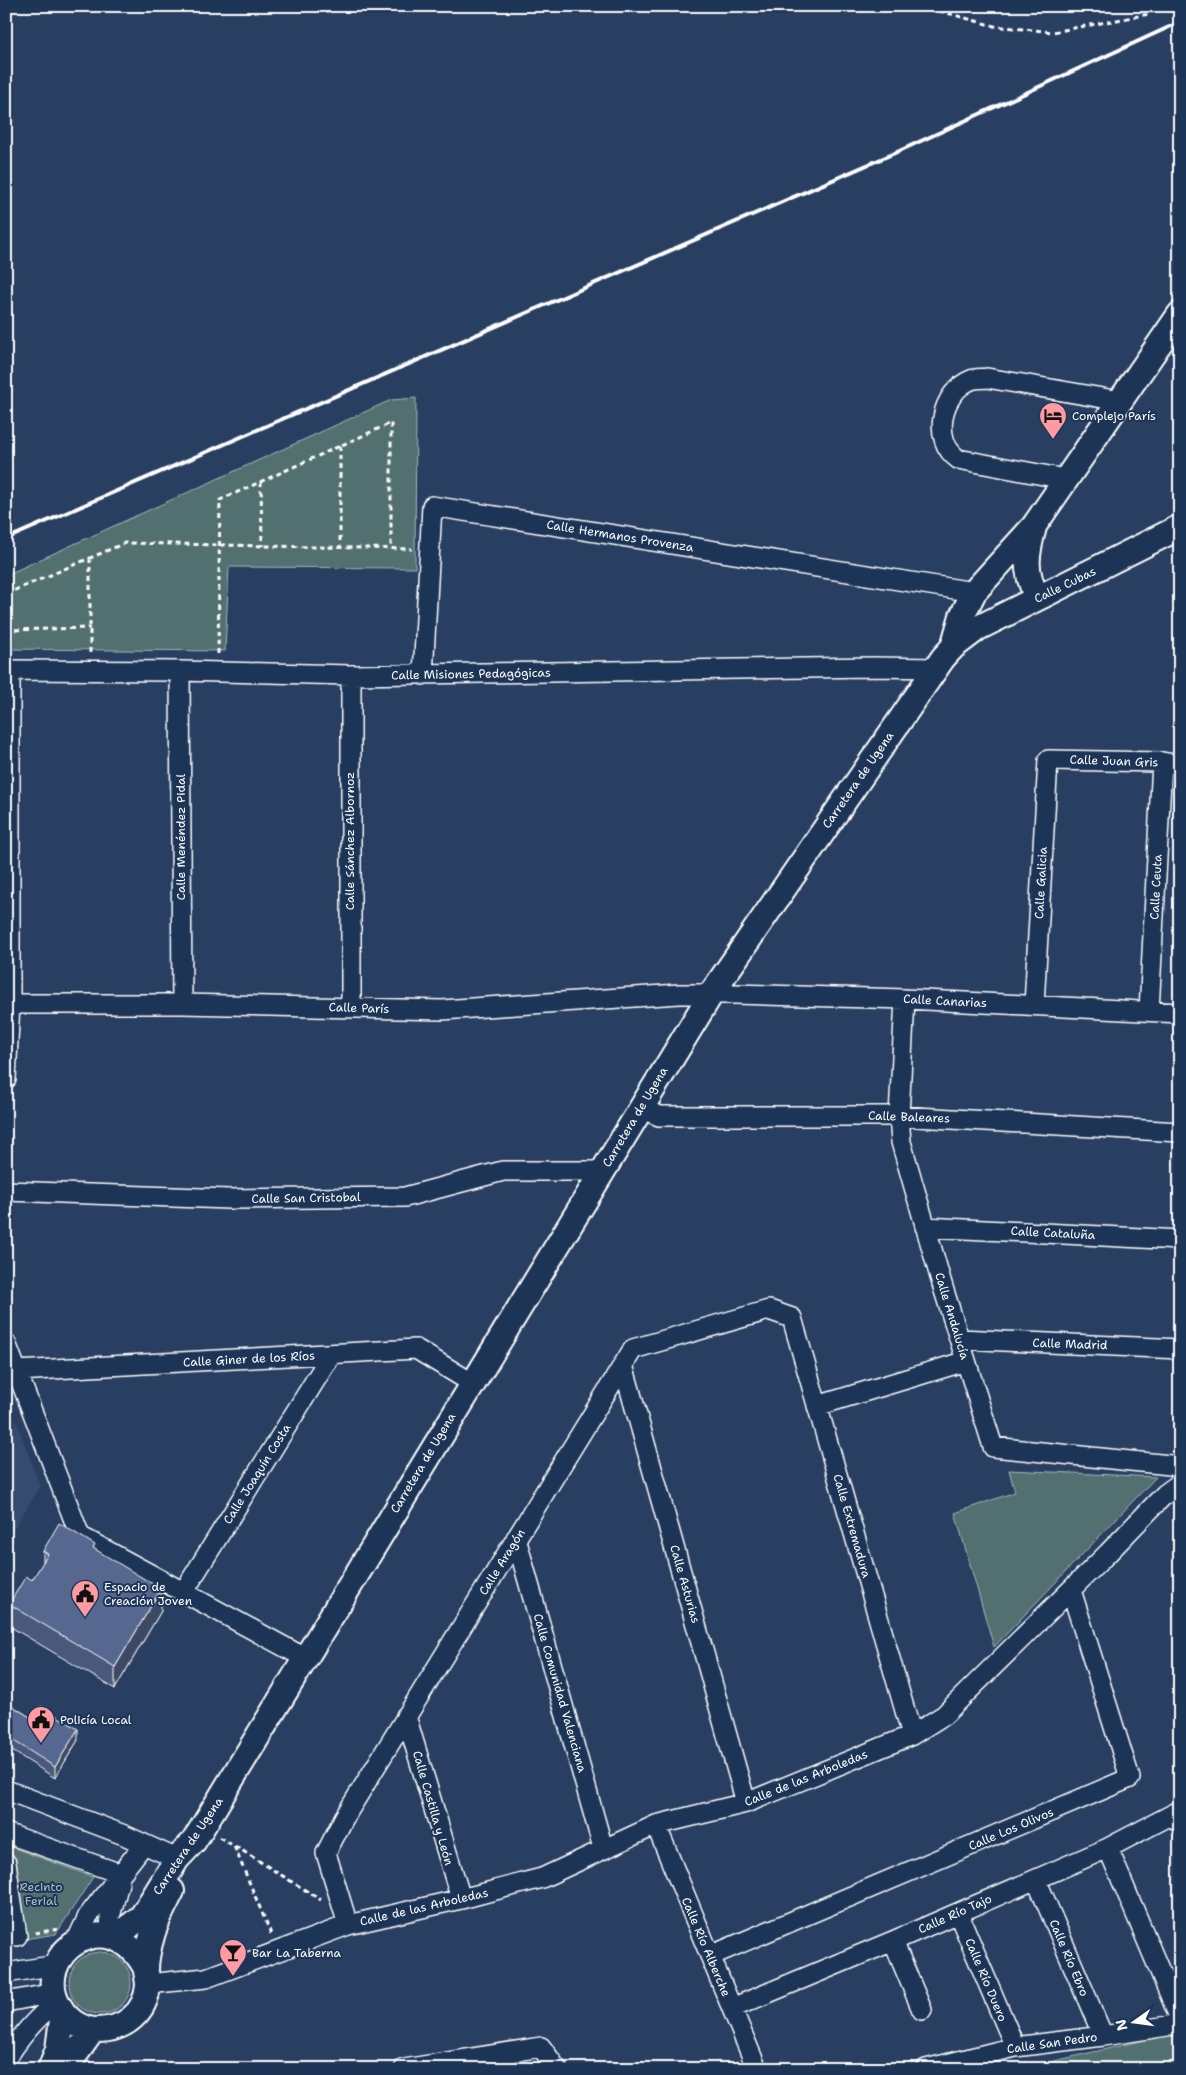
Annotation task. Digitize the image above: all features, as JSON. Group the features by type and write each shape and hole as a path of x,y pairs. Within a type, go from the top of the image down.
{"main road":[{"name":"Carretera de Ugena","path":"114,1937 142,1916 177,1860 198,1834 711,994 936,668 953,648 962,616 974,592 1034,526 1180,314"},
{"path":"1034,526 1027,560 1030,584 1037,598"},
{"name":"Calle Cubas","path":"953,648 978,628 1180,527"},
{"path":"58,2003 81,2027 93,2030 109,2030 124,2025 137,2014 145,2000 152,1934 198,1834"},
{"path":"50,2069 58,2049 58,2003 53,1979 57,1965 80,1934 114,1937 128,1944 139,1955 147,1977"},
{"path":"65,2069 93,2030"}],"street":[{"path":"1065,480 958,459 950,453 946,446 942,426 945,410 952,395 972,379 987,378 1120,401"},
{"name":"Calle Hermanos Provenza","path":"423,675 432,506 974,592"},
{"name":"Calle Misiones Pedagógicas","path":"8,670 423,675 864,667 936,668"},
{"path":"6,1078 8,1004 8,670"},
{"name":"Calle Menéndez Pidal","path":"180,671 182,1004"},
{"name":"Calle Sánchez Albornoz","path":"351,675 351,1008"},
{"name":"Calle Juan Gris","path":"1048,760 1171,764"},
{"name":"Calle Galicia","path":"1034,1006 1048,760"},
{"name":"Calle Ceuta","path":"1149,1011 1171,764"},
{"name":"Calle París","path":"8,1004 182,1004 442,1010 679,994 711,994"},
{"name":"Calle Canarias","path":"711,994 904,999 1180,1013"},
{"name":"Calle Andalucía","path":"904,999 900,1142 993,1447 1180,1466"},
{"name":"Calle Baleares","path":"640,1108 659,1116 900,1116 1180,1132"},
{"name":"Calle San Cristobal","path":"6,1191 229,1199 405,1197 503,1172 602,1170"},
{"name":"Calle Cataluña","path":"925,1227 1180,1240"},
{"name":"Calle Aragón","path":"348,1925 326,1853 344,1818 406,1716 633,1349 769,1310 792,1318"},
{"name":"Calle Extremadura","path":"792,1318 912,1735"},
{"name":"Calle Madrid","path":"960,1339 1180,1349"},
{"path":"6,1344 80,1536 305,1658"},
{"name":"Calle Giner de los Ríos","path":"17,1371 331,1355 416,1348 472,1383"},
{"name":"Calle Joaquín Costa","path":"183,1593 331,1355"},
{"path":"817,1406 966,1361"},
{"name":"Calle Asturias","path":"623,1365 746,1803"},
{"name":"Calle de las Arboledas","path":"147,1977 206,1978 348,1925 542,1878 656,1825 746,1803 912,1735 944,1715 1165,1494 1180,1483"},
{"name":"Calle Comunidad Valenciana","path":"516,1538 603,1848"},
{"name":"Calle Los Olivos","path":"710,1956 1130,1778 1071,1590"},
{"name":"Calle Castilla y León","path":"406,1716 461,1899"},
{"path":"6,1790 144,1844 177,1860"},
{"name":"Calle Río Tajo","path":"732,2008 1177,1819"},
{"name":"Calle Río Alberche","path":"656,1825 757,2069"},
{"path":"6,1833 121,1874"},
{"path":"80,1934 88,1916 144,1844"},
{"path":"1108,1848 1180,2020"},
{"path":"6,1865 8,1892 17,1936"},
{"path":"114,1937 110,1917 121,1874"},
{"name":"Calle Río Ebro","path":"1036,1879 1103,2036"},
{"name":"Calle Río Duero","path":"958,1913 1015,2046"},
{"path":"893,1941 922,2010"},
{"path":"6,1973 57,1965"},
{"path":"6,2002 58,2003"},
{"path":"6,2060 22,2037 47,2009 58,2003"},
{"name":"Calle San Pedro","path":"926,2069 1015,2046 1103,2036 1180,2024"},
{"path":"404,2069 541,2047 557,2069"}],"path":[{"path":"922,6 994,26 1053,32 1149,14 1161,6"},
{"path":"218,672 220,500 391,423 391,548"},
{"path":"340,446 340,547"},
{"path":"261,481 262,546"},
{"path":"6,594 125,543 430,549"},
{"path":"90,558 90,671"},
{"path":"6,630 90,628"},
{"path":"198,1834 234,1846 330,1905 342,1904"},
{"path":"234,1846 278,1951"},
{"path":"17,1936 80,1934"}],"shaded area":[{"path":"6,1393 40,1487 6,1541"}],"green space":[{"path":"416,398 415,568 229,567 225,651 6,649 6,575 391,400"},
{"path":"1009,1470 1156,1477 994,1647 955,1513 1015,1492"},
{"name":"Recinto Ferial","path":"6,1845 93,1877 56,1934 6,1942"},
{"path":"94,1952 106,1952 122,1961 129,1971 131,1983 129,1995 122,2005 106,2014 94,2014 83,2009 74,2000 69,1989 69,1977 74,1966 83,1957"},
{"path":"1180,2032 1180,2069 1020,2069"}],"building":[{"name":"Espacio de Creación Joven","path":"59,1523 95,1545 93,1548 161,1589 115,1667 9,1604 26,1576 32,1580 48,1554 43,1551"},
{"name":"Policía Local","path":"6,1702 33,1719 41,1706 78,1729 55,1767 6,1736"}],"railway":[{"path":"6,539 897,152 1180,22"}],"place":[{"name":"Complejo París","path":"1053,440"},
{"name":"Espacio de Creación Joven","path":"85,1618"},
{"name":"Policía Local","path":"41,1744"},
{"name":"Bar La Taberna","path":"233,1977"}]}
